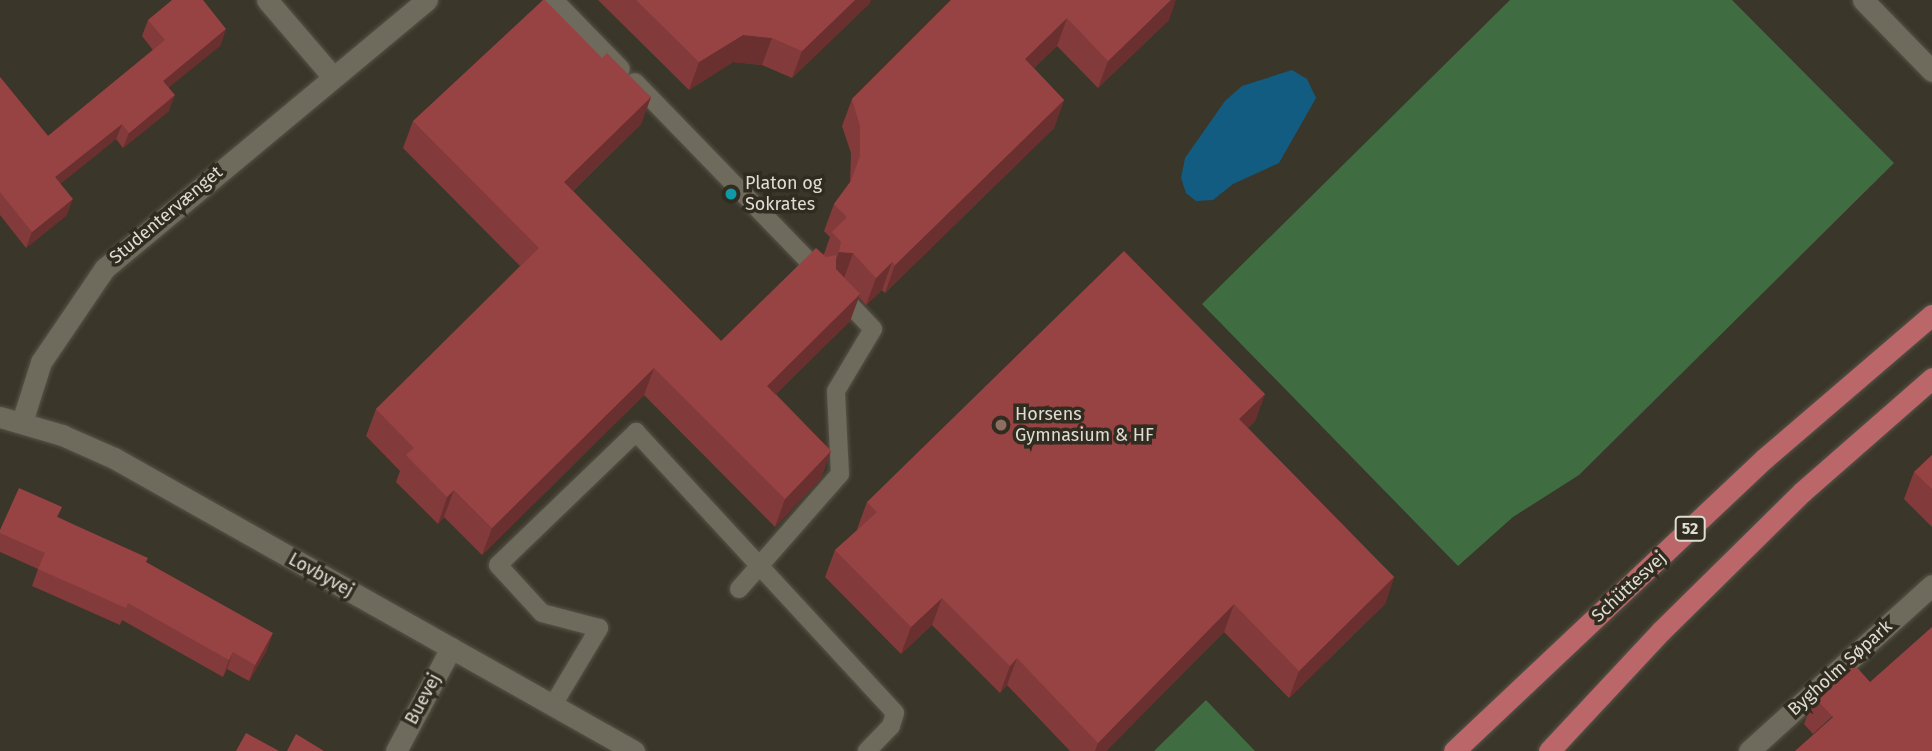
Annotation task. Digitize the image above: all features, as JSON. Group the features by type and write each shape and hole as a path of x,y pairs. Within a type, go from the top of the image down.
{"main road":[{"name":"Schüttesvej","path":"1454,751 1765,458 1932,315"},
{"path":"1549,751 1661,631 1802,492 1932,377"}],"street":[{"path":"267,0 333,77"},
{"name":"Studentervænget","path":"22,422 41,362 104,268 427,0"},
{"path":"1863,0 1932,71"},
{"name":"Lovbyvej","path":"0,417 22,422 114,458 634,751"},
{"name":"Bygholm Søpark","path":"1749,751 1932,584"},
{"name":"Buevej","path":"396,751 451,648"}],"lane":[{"path":"554,0 820,273"},
{"path":"739,589 840,474 836,391 873,329 835,289"},
{"path":"553,705 599,628 542,613 498,565 636,432 895,713 891,726 867,751"}],"green space":[{"path":"1510,0 1732,0 1894,163 1579,475 1513,517 1458,566 1202,304"},
{"path":"1206,700 1255,751 1154,751"}],"water":[{"path":"1292,70 1307,79 1316,98 1279,163 1233,184 1213,200 1196,201 1186,193 1181,178 1185,158 1225,101 1242,86"}],"building":[{"path":"172,0 203,0 226,29 163,81 175,95 129,133 122,124 55,177 73,199 32,232 0,192 0,77 48,136 165,40 148,20"},
{"path":"543,0 602,58 607,53 651,97 564,182 721,341 816,248 826,257 836,255 836,269 860,294 767,386 831,451 785,499 654,368 492,528 454,490 447,497 406,455 414,448 376,409 539,248 413,121"},
{"path":"636,0 855,0 802,51 772,38 743,35 699,62"},
{"path":"951,0 1171,0 1108,61 1067,18 1025,59 1064,100 895,265 892,262 876,278 853,253 839,252 841,242 832,232 847,217 834,204 851,181 860,156 860,126 852,99"},
{"path":"1124,251 1265,394 1239,419 1394,577 1299,671 1234,604 1098,743 1017,658 1010,666 942,598 911,627 835,550 877,512 867,502"},
{"path":"1932,455 1932,489 1914,472"},
{"path":"19,488 62,507 57,517 148,558 146,562 273,633 255,665 233,652 229,660 128,603 126,608 38,569 45,553 0,533"},
{"path":"1932,627 1932,751 1795,751 1833,717 1814,697 1852,662 1870,682"},
{"path":"246,733 279,751 236,751"},
{"path":"296,734 324,751 287,751"}],"place":[{"name":"Platon og Sokrates","path":"731,194"},
{"name":"Horsens Gymnasium & HF","path":"1001,425"}]}
